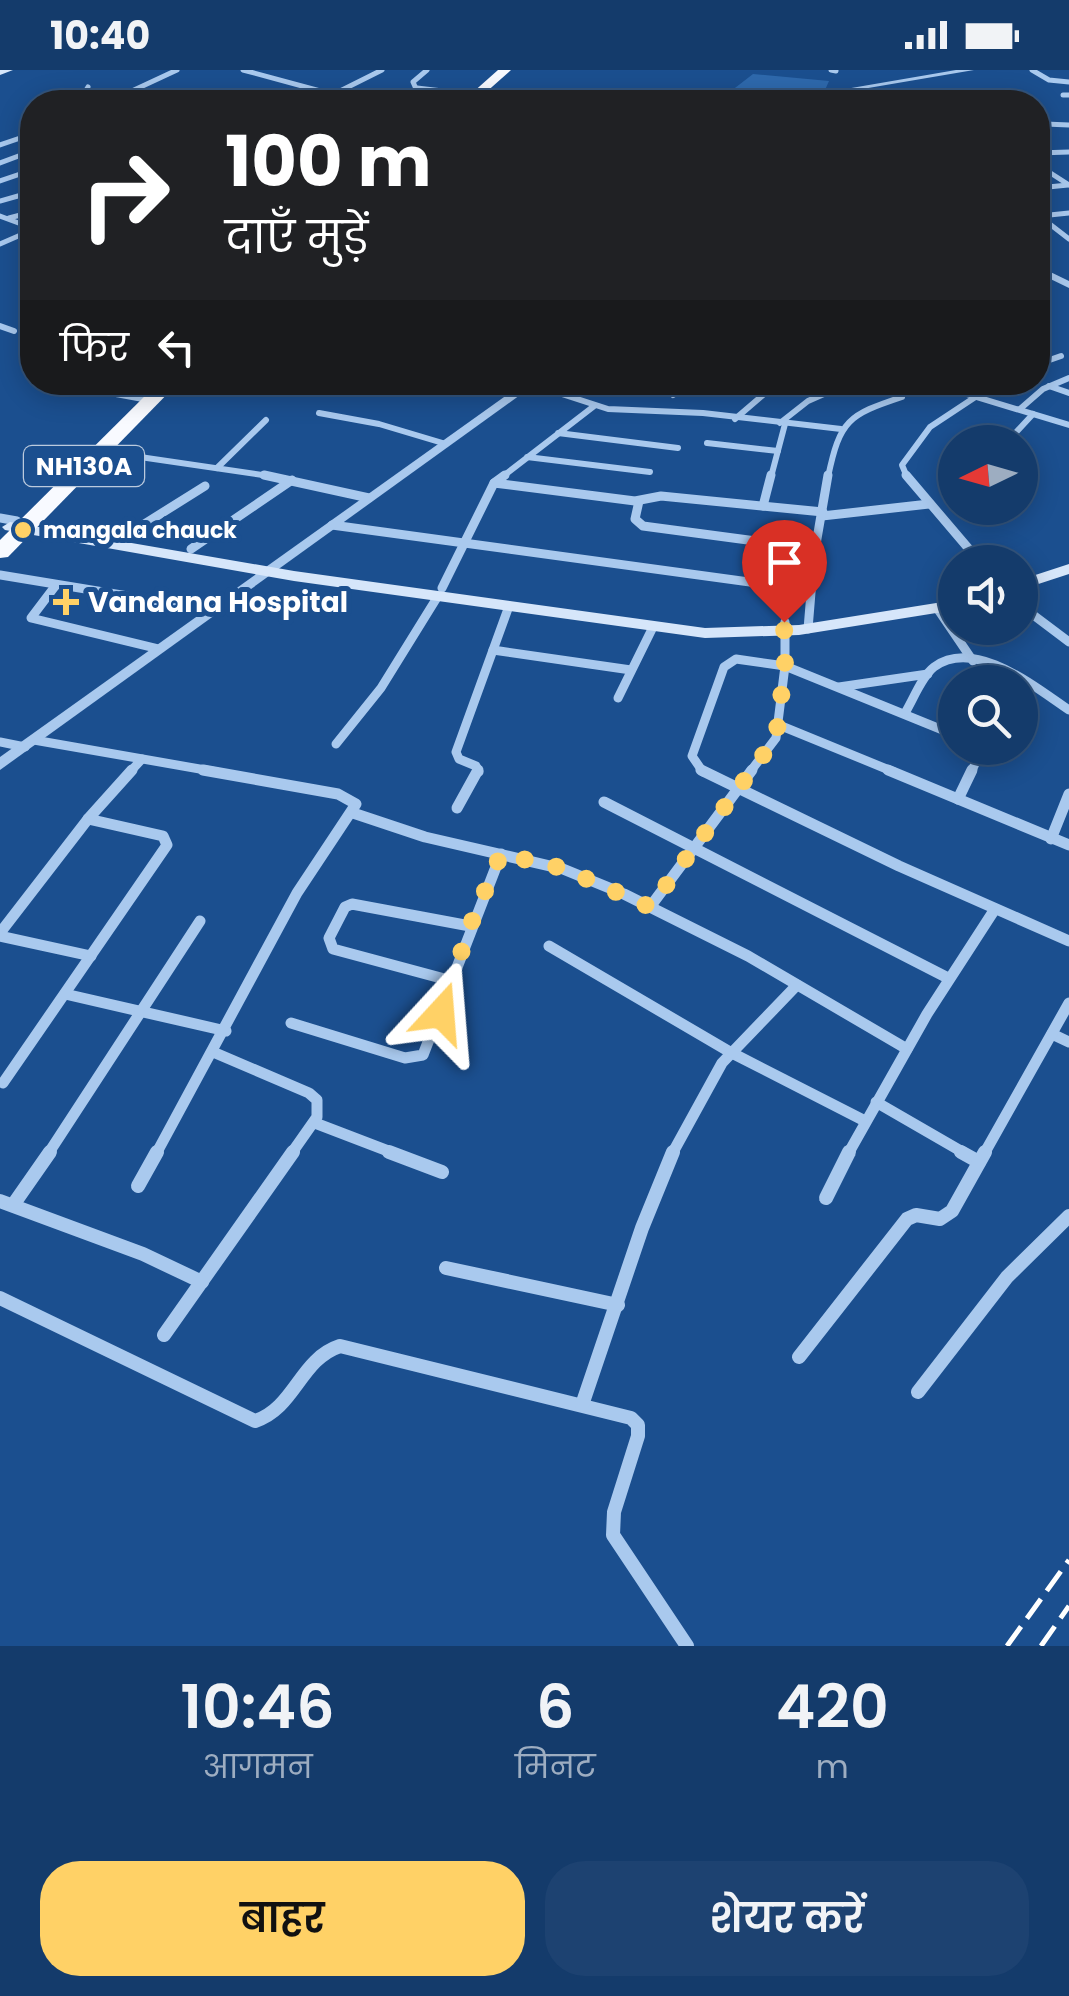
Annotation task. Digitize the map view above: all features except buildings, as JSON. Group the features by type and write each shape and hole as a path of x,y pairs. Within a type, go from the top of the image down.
{"highway":[{"path":"486,90 506,70"},
{"path":"489,90 515,70"},
{"name":"NH130A","path":"0,552 11,526 147,395"},
{"name":"NH130A","path":"11,526 99,451 157,395"}],"main road":[{"path":"11,526 122,538 271,568"},
{"path":"11,526 440,592 718,625 785,627"},
{"path":"1038,580 1069,569"},
{"path":"1038,589 1069,580"},
{"path":"440,592 509,606 734,635 937,608"},
{"path":"808,624 938,599"}],"street":[{"path":"135,90 177,70"},
{"path":"243,70 316,90"},
{"path":"344,90 382,70"},
{"path":"427,70 413,82 417,88 429,90"},
{"path":"874,90 970,70"},
{"path":"1032,70 1049,80 1069,82"},
{"path":"88,86 88,90"},
{"path":"557,90 560,87"},
{"path":"1050,173 1069,185"},
{"path":"1054,175 1069,173"},
{"path":"0,326 14,330"},
{"path":"1050,360 1060,356"},
{"path":"119,395 143,399"},
{"path":"0,765 515,395"},
{"path":"564,395 594,406 841,428"},
{"path":"734,419 764,395"},
{"path":"763,506 782,424 808,400 820,395"},
{"path":"968,395 1069,426"},
{"path":"1020,409 1037,395"},
{"path":"808,624 808,590 841,428 853,416 902,396"},
{"path":"965,545 904,475 905,459 934,424 971,396"},
{"path":"336,744 381,688 440,592 494,483 594,406"},
{"path":"319,412 387,426 446,444"},
{"path":"1023,425 1033,414"},
{"path":"218,468 266,420"},
{"path":"558,434 678,448"},
{"path":"708,443 778,451"},
{"path":"99,451 292,480 369,498"},
{"path":"526,457 650,472"},
{"path":"191,550 292,480"},
{"path":"494,483 639,502 661,496 822,514 929,504"},
{"path":"122,538 205,486"},
{"path":"639,502 635,519 643,526 816,549"},
{"path":"332,525 808,590"},
{"path":"0,575 213,610"},
{"path":"56,585 31,618 160,649"},
{"path":"457,808 479,772 476,766 459,759 456,752 509,606"},
{"path":"937,608 973,661"},
{"path":"1038,619 1069,642"},
{"path":"618,698 653,627"},
{"path":"650,907 771,746 779,724 785,627"},
{"path":"494,650 631,670"},
{"path":"938,728 785,666 729,661 692,756 694,764 738,789 1069,940"},
{"path":"904,713 939,663 973,661 982,665"},
{"path":"838,687 928,674"},
{"path":"1038,692 1069,710"},
{"path":"779,724 1069,845"},
{"path":"0,742 142,759 348,796 356,804 297,893 138,1186"},
{"path":"91,956 0,934 88,820 142,759"},
{"path":"958,799 975,765"},
{"path":"1051,839 1069,794"},
{"path":"604,802 948,978"},
{"path":"352,813 385,820 423,836 562,868 650,907 907,1049"},
{"path":"2,1083 167,842 163,836 88,820"},
{"path":"290,1023 416,1059 430,1045 470,926 501,854"},
{"path":"452,982 333,949 328,938 345,908 352,904 470,926"},
{"path":"826,1198 865,1120 948,978 995,909"},
{"path":"200,920 144,1011 6,1203 143,1254 202,1282"},
{"path":"549,946 730,1052 865,1120"},
{"path":"582,1406 669,1165 696,1104 730,1052 797,985"},
{"path":"65,994 226,1030"},
{"path":"799,1357 907,1219 916,1215 936,1219 948,1216 1069,1003"},
{"path":"1052,1034 1069,1042"},
{"path":"164,1335 315,1123 318,1105 310,1094 214,1052"},
{"path":"876,1102 979,1162"},
{"path":"315,1123 442,1172"},
{"path":"918,1392 1011,1274 1069,1216"},
{"path":"446,1268 618,1306"},
{"path":"0,1298 255,1421 277,1412 322,1353 340,1346 631,1418 638,1425 638,1436 614,1512 612,1535 687,1646"}],"shaded area":[{"path":"753,74 829,81 825,90 732,90"}],"railway":[{"path":"1007,1646 1069,1560"},
{"path":"1041,1646 1069,1606"}],"place":[{"name":"mangala chauck","path":"23,530"},
{"name":"Vandana Hospital","path":"66,602"}],"route":[{"path":"441,1013 470,926 501,854 562,868 650,907 776,738 785,666 784,622"}]}
